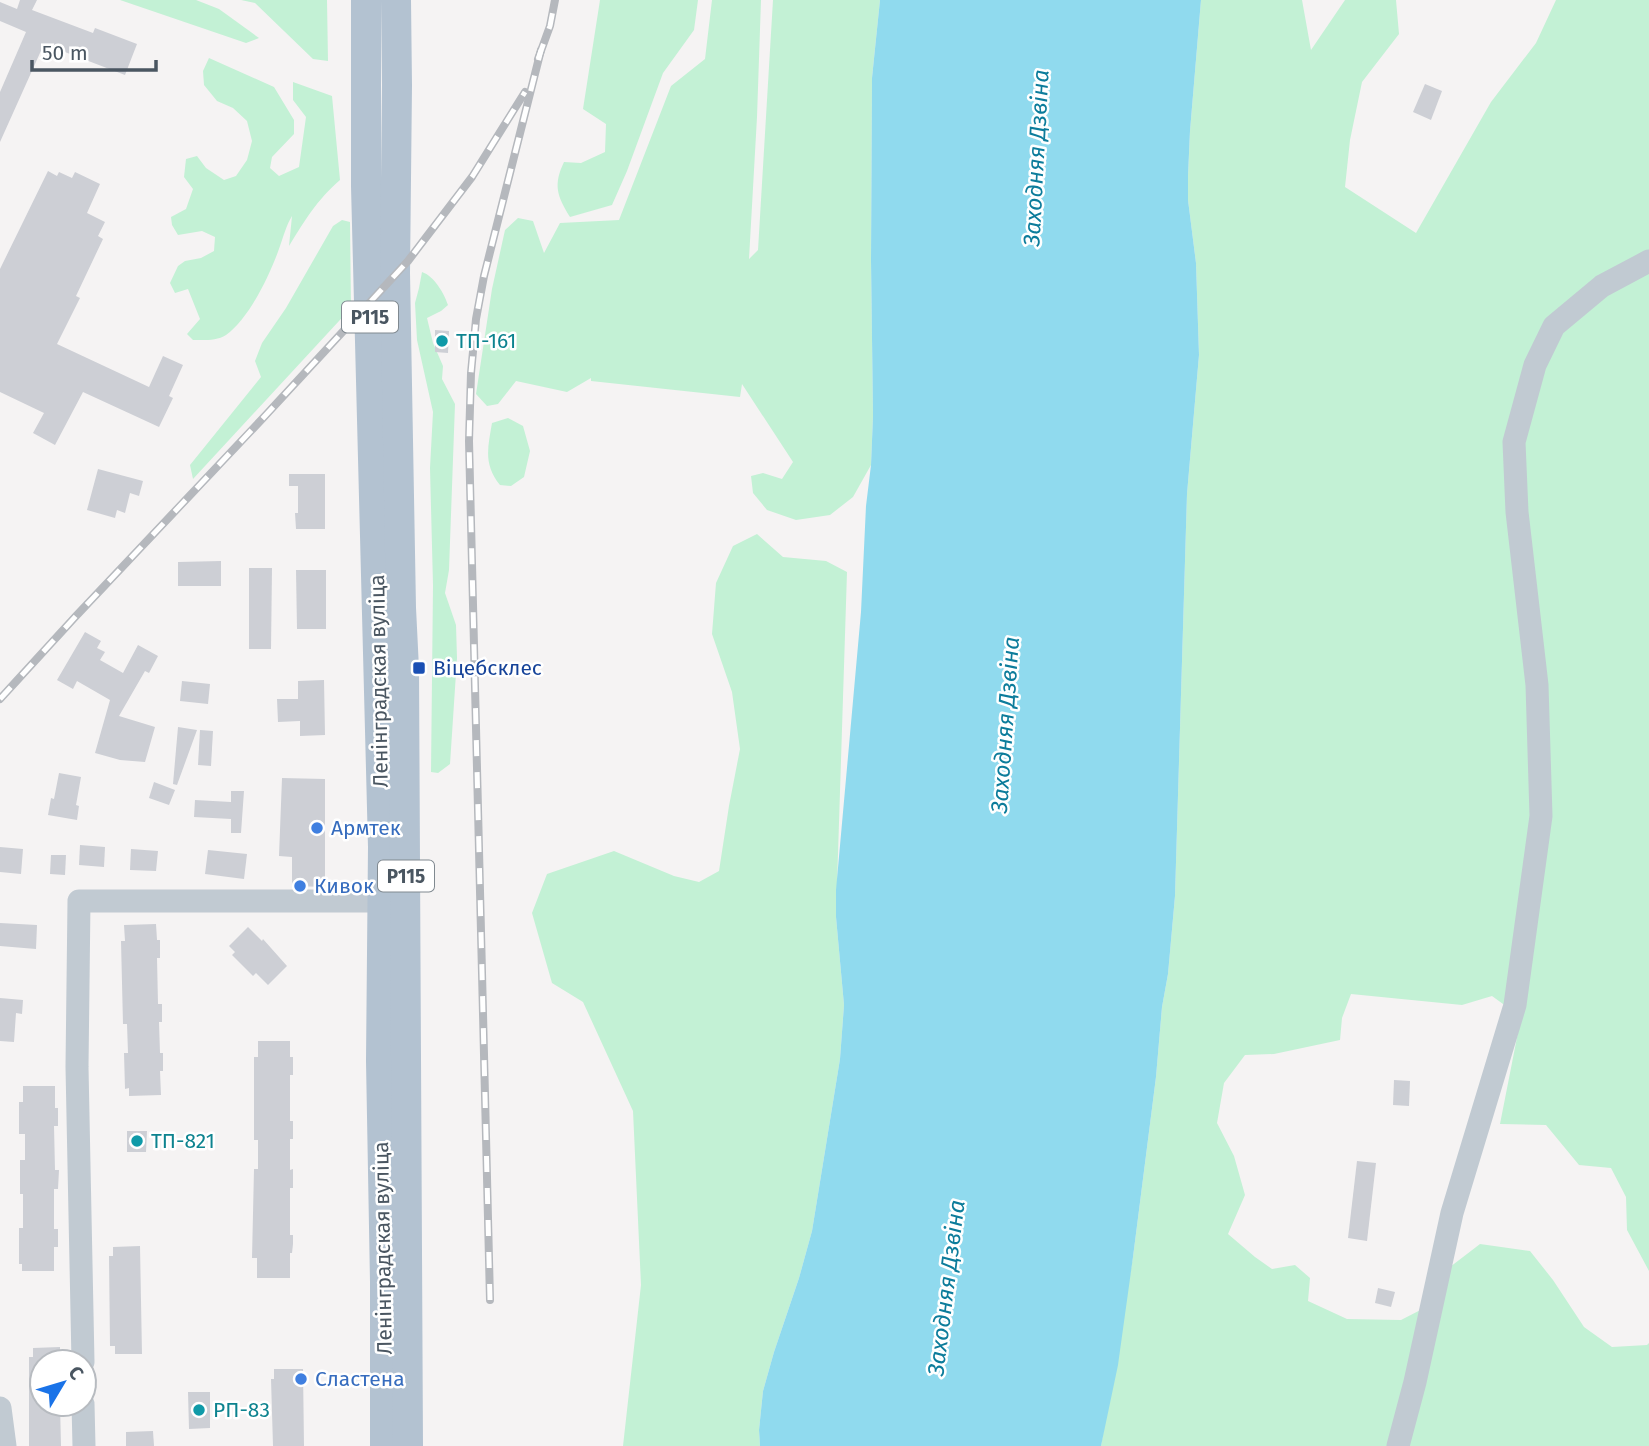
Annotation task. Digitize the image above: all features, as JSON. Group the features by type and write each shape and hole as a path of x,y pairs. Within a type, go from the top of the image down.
{"main road":[{"name":"Ленінградская вуліца","path":"366,0 366,186 377,593 394,902"},
{"name":"Ленінградская вуліца","path":"396,0 395,273 404,669 394,902 394,1144 397,1324 408,1446"},
{"name":"Ленінградская вуліца","path":"385,1446 397,1324"}],"street":[{"path":"367,81 397,85"},
{"path":"1398,1446 1415,1382 1452,1213 1515,1004 1541,816 1537,685 1517,512 1514,442 1535,365 1554,326 1602,286 1649,261"},
{"path":"83,1348 77,1067 79,901 394,902"},
{"path":"0,1408 5,1446"},
{"path":"83,1418 84,1446"}],"green space":[{"path":"120,0 196,0 219,9 259,38 246,43"},
{"path":"241,0 327,0 328,61 313,59 255,3"},
{"path":"600,0 698,0 694,30 663,73 612,205 570,217 558,190 558,177 564,162 581,163 605,152 606,124 583,109"},
{"path":"712,0 761,0 749,259 758,250 773,0 880,0 872,78 871,465 853,497 830,515 796,520 767,510 753,493 751,476 763,473 782,479 793,462 742,384 740,397 591,381 591,378 567,392 516,381 498,404 487,406 476,394 492,289 505,230 518,218 533,221 544,253 560,223 619,220 671,86 705,59"},
{"path":"1201,0 1302,0 1311,50 1345,0 1396,0 1399,34 1362,82 1350,140 1345,187 1416,233 1491,102 1536,43 1556,0 1649,0 1649,1271 1627,1230 1626,1197 1611,1168 1579,1165 1546,1125 1500,1124 1521,1017 1492,996 1462,1005 1351,994 1342,1018 1340,1040 1274,1054 1245,1055 1224,1083 1217,1123 1234,1156 1245,1195 1228,1234 1272,1269 1295,1265 1310,1278 1308,1301 1347,1319 1401,1320 1438,1301 1450,1267 1480,1244 1530,1251 1584,1327 1612,1347 1649,1343 1649,1446 1101,1446 1133,1257 1175,896 1187,494 1199,355 1196,263 1188,200 1188,176"},
{"path":"209,58 274,87 294,120 294,134 272,157 270,168 279,176 299,167 306,117 293,100 293,82 332,96 340,180 318,203 289,246 292,216 265,282 235,328 219,338 193,340 187,334 200,319 188,289 175,293 170,283 178,266 214,251 215,237 202,231 178,235 172,225 171,217 186,209 193,189 184,177 186,159 197,156 206,168 224,180 236,176 247,160 252,141 247,121 233,108 217,101 204,85 203,71"},
{"path":"342,220 350,222 351,308 193,479 190,465 261,377 255,361 262,343 286,308 333,226"},
{"path":"422,272 438,285 448,305 427,318 433,343 443,366 442,379 455,404 449,570 445,593 456,625 457,658 450,764 438,773 431,772 433,585 430,468 433,412 417,340 415,303"},
{"path":"508,418 523,426 530,451 524,477 511,486 500,485 491,470 488,455 492,423"},
{"path":"757,534 783,557 826,561 847,572 836,917 844,1005 840,1059 812,1231 763,1391 760,1446 623,1446 641,1285 633,1111 583,1002 552,983 532,913 547,874 614,851 674,876 699,882 719,871 740,749 732,692 712,634 716,583 733,546"}],"water":[{"name":"Заходняя Дзвіна","path":"880,0 1201,0 1188,176 1188,200 1196,263 1199,355 1187,494 1175,896 1133,1257 1118,1365 1101,1446 760,1446 763,1391 812,1231 840,1059 844,1005 836,890 871,465 872,78"}],"building":[{"path":"20,0 37,0 32,10 93,33 95,28 137,44 125,75 44,44 0,142 0,92 26,32 0,21 0,2 17,9"},
{"path":"1425,84 1442,91 1431,120 1413,112"},
{"path":"48,171 57,176 59,172 72,178 75,172 100,184 87,213 105,222 98,236 103,239 76,296 80,298 57,344 149,387 163,356 183,365 169,396 173,398 159,427 83,392 55,445 33,433 44,413 0,392 0,269"},
{"name":"ТП-161","path":"435,330 449,331 448,353 435,352"},
{"path":"98,469 143,481 139,496 130,493 125,513 117,510 115,518 87,510"},
{"path":"289,474 325,474 325,529 296,529 298,486 289,486"},
{"path":"221,561 221,586 178,586 178,562"},
{"path":"249,568 272,568 271,649 249,649"},
{"path":"296,570 326,570 326,629 297,629"},
{"path":"85,632 101,641 97,648 105,652 100,660 123,673 138,645 158,656 149,673 145,671 119,716 155,727 145,762 120,760 95,753 110,700 77,681 73,689 57,680"},
{"path":"324,680 325,735 300,736 300,721 278,722 277,699 298,699 298,681"},
{"path":"182,681 210,684 208,704 180,701"},
{"path":"178,727 197,730 177,785 173,784"},
{"path":"200,730 213,731 211,766 198,765"},
{"path":"59,773 81,777 76,805 79,806 77,820 48,815"},
{"path":"282,778 325,779 325,887 292,886 292,857 279,856"},
{"path":"154,782 175,790 169,805 149,798"},
{"path":"231,791 244,791 241,833 231,833 231,819 194,817 195,800 231,802"},
{"path":"80,845 105,847 104,867 79,865"},
{"path":"0,847 23,849 21,874 0,872"},
{"path":"131,849 158,851 156,871 130,870"},
{"path":"208,850 247,854 244,879 205,874"},
{"path":"51,855 66,855 65,875 50,874"},
{"path":"0,923 37,925 36,949 0,946"},
{"path":"156,924 157,940 160,940 160,958 157,958 158,1004 162,1004 162,1022 159,1022 160,1053 163,1053 163,1071 160,1071 161,1095 129,1096 129,1088 125,1089 124,1053 128,1053 127,1024 123,1024 121,941 125,941 124,925"},
{"path":"248,927 262,941 263,939 287,966 268,985 256,973 253,976 232,955 235,952 229,946"},
{"path":"0,998 23,1000 22,1014 16,1013 14,1042 0,1041"},
{"path":"258,1041 290,1041 290,1057 293,1057 293,1075 290,1075 290,1121 293,1121 293,1139 290,1139 290,1170 293,1169 293,1188 290,1188 290,1235 293,1235 293,1244 290,1253 290,1278 257,1278 257,1258 252,1258 254,1169 258,1169 258,1140 254,1140 254,1057 258,1057"},
{"path":"1394,1080 1410,1081 1409,1106 1393,1105"},
{"path":"23,1086 55,1086 58,1126 54,1126 55,1170 59,1170 58,1189 54,1189 54,1229 58,1229 58,1247 54,1247 54,1271 22,1271 22,1264 19,1264 19,1228 23,1228 20,1160 25,1160 25,1134 19,1134 19,1102 23,1102"},
{"name":"ТП-821","path":"127,1131 147,1131 146,1152 127,1152"},
{"path":"1357,1161 1376,1163 1367,1241 1348,1238"},
{"path":"140,1246 142,1354 115,1354 115,1346 110,1346 109,1256 113,1256 113,1247"},
{"path":"1378,1288 1395,1292 1391,1307 1375,1303"},
{"path":"274,1369 303,1369 304,1446 273,1446 271,1379 274,1379"},
{"name":"РП-83","path":"188,1392 210,1392 210,1428 189,1429"},
{"path":"29,1418 60,1418 61,1446 29,1446"},
{"path":"153,1431 154,1446 126,1446 126,1432"}],"railway":[{"path":"538,59 550,26 555,0"},
{"path":"490,1300 469,441 471,373 476,319 484,276 541,50"},
{"path":"0,699 408,261 472,177 525,92"}],"place":[{"name":"ТП-161","path":"442,341"},
{"name":"Віцебсклес","path":"419,668"},
{"name":"Армтек","path":"317,828"},
{"name":"Кивок","path":"300,886"},
{"name":"ТП-821","path":"137,1141"},
{"name":"Сластена","path":"301,1379"},
{"name":"РП-83","path":"199,1410"}]}
